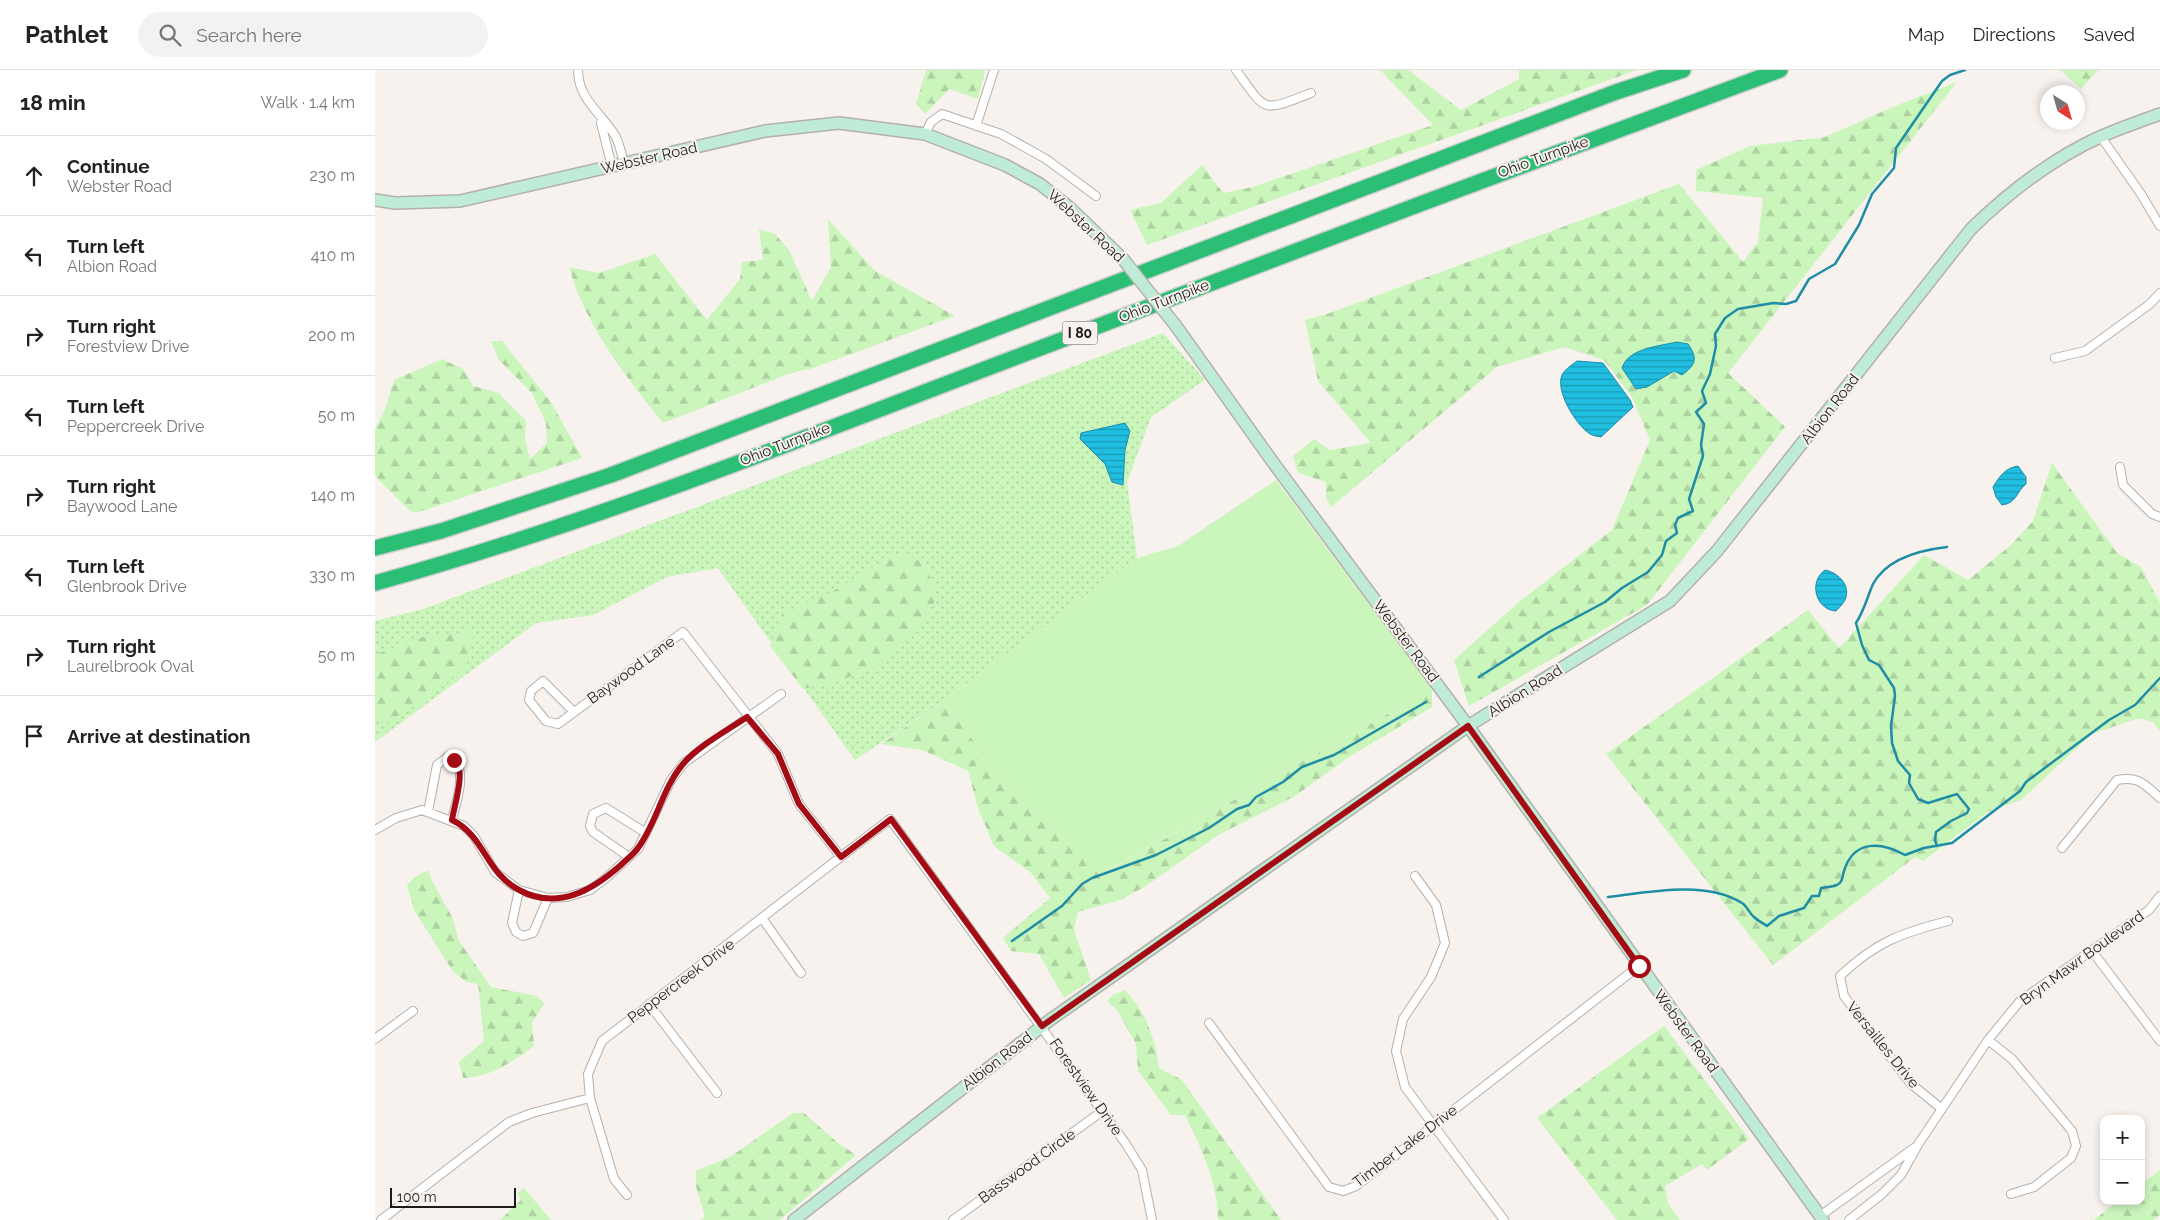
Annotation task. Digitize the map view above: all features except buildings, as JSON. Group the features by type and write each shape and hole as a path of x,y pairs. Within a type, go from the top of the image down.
{"highway":[{"name":"I 80","path":"375,548 441,531 611,475 1616,92 1683,70"},
{"name":"Ohio Turnpike","path":"375,583 447,563 616,508 1526,162 1780,70"}],"street":[{"path":"578,70 578,80 583,96 615,137 618,165"},
{"path":"976,126 994,70"},
{"path":"1236,70 1260,104 1276,107 1311,93"},
{"name":"Webster Road","path":"925,134 931,122 941,114 1001,134 1046,159 1096,196"},
{"name":"Albion Road","path":"794,1220 1042,1026 1468,726 1670,601 1717,551 1971,229 1999,202 2030,179 2101,137 2160,114"},
{"path":"600,118 618,165"},
{"name":"Webster Road","path":"375,200 395,203 460,201 765,131 823,124 882,127 925,134 1005,165 1040,184 1070,208 1123,259 1176,326 1272,461 1468,726 1822,1218"},
{"path":"2101,137 2141,194 2160,226"},
{"path":"2055,358 2085,351 2150,304 2160,293"},
{"path":"2120,467 2123,485 2152,514 2160,517"},
{"name":"Baywood Lane","path":"574,712 543,682 531,692 529,700 546,721 557,724 574,712 683,632 747,717 778,754 799,804 841,857"},
{"path":"375,830 396,818 422,810 464,826 475,836 495,872 519,890 548,898 567,897 590,890 638,848 671,780 684,763 781,694"},
{"path":"428,812 437,765 449,756 457,761 460,766 460,778 452,820"},
{"path":"2062,848 2117,780 2131,778 2143,782 2160,798"},
{"path":"629,857 593,832 591,826 593,814 606,808 647,832"},
{"name":"Peppercreek Drive","path":"627,1195 614,1179 590,1098 588,1074 602,1041 891,819"},
{"name":"Forestview Drive","path":"891,819 1042,1026 1101,1112 1126,1144 1142,1170 1151,1204 1152,1220"},
{"path":"1415,876 1436,905 1445,943 1431,977 1403,1019 1396,1051 1405,1087 1432,1126 1504,1220"},
{"path":"519,890 512,923 516,932 523,936 533,933 537,928 548,898"},
{"name":"Bryn Mawr Boulevard","path":"1849,1220 1882,1194 1901,1175 1919,1143 1988,1040 2019,1001 2149,910 2160,896"},
{"path":"762,918 801,973"},
{"name":"Versailles Drive","path":"1942,1109 1909,1083 1844,996 1840,976 1857,960 1890,938 1948,921"},
{"path":"2092,951 2160,1041"},
{"name":"Timber Lake Drive","path":"1209,1023 1329,1188 1343,1191 1357,1186 1639,966"},
{"path":"649,1004 717,1093"},
{"path":"375,1039 413,1011"},
{"path":"1988,1040 2012,1059 2072,1131 2076,1146 2071,1158 2034,1187 2011,1194"},
{"path":"381,1220 509,1122 532,1113 590,1098"},
{"name":"Basswood Circle","path":"953,1220 1101,1112"},
{"name":"Bryn Mawr Boulevard","path":"1822,1218 1903,1158 1919,1143"}],"green space":[{"path":"926,70 985,70 978,99 949,89 925,114 916,104"},
{"path":"1380,70 1408,70 1461,110 1519,79 1519,70 1637,70 1147,245 1130,210 1161,203 1202,165 1223,193 1253,187 1433,125"},
{"path":"2060,70 2098,70 2085,85 2077,85"},
{"path":"1957,82 1728,373 1785,427 1647,605 1469,706 1454,660 1520,601 1612,530 1650,440 1632,397 1604,360 1564,347 1497,367 1331,507 1326,498 1326,482 1298,473 1293,456 1314,439 1330,450 1371,443 1318,381 1305,320 1327,314 1679,184 1743,262 1758,242 1763,198 1696,191 1696,170 1750,146 1825,137 1900,104"},
{"path":"828,219 875,271 955,316 813,368 791,373 663,423 621,368 596,330 576,289 569,267 599,273 655,254 707,320 740,279 742,262 763,260 759,229 775,234 789,250 812,301 831,267"},
{"path":"1163,333 1205,380 1151,417 1127,482 1137,558 943,701 855,760 718,568 667,577 593,615 536,623 375,742 375,621 423,609"},
{"path":"491,341 502,341 551,402 582,458 416,513 410,511 375,476 375,429 386,407 394,380 442,359 463,369 473,386 499,393 526,421 525,440 530,459 547,443 546,423 532,393 499,360"},
{"path":"2052,463 2117,553 2141,567 2160,603 2160,731 2153,722 2139,718 2092,734 2021,800 1988,812 1923,861 1915,857 1773,965 1606,754 1808,610 1839,648 1924,555 1968,580 2011,545 2033,521"},
{"path":"1276,480 1432,689 1101,874 1008,785 943,701 1137,558 1178,546"},
{"path":"893,555 909,555 927,566 936,599 920,627 873,668 839,681 803,689 770,646 782,614 835,590"},
{"path":"476,630 470,644 467,665 433,694 385,724 375,721 375,655 415,639"},
{"path":"1432,689 1432,707 1349,757 1295,796 1218,835 1146,886 1120,900 1078,912 1074,930 1091,980 1064,998 1039,954 1011,951 1003,938 1050,898 1031,873 994,846 978,808 968,771 922,750 881,744 943,701 1008,785 1102,874"},
{"path":"428,870 452,917 459,941 491,987 537,996 544,1004 532,1023 534,1046 501,1068 483,1075 463,1078 459,1062 484,1041 478,984 466,982 452,970 414,910 407,885 415,877"},
{"path":"1125,990 1144,1016 1155,1046 1159,1068 1182,1080 1281,1220 1218,1220 1212,1179 1185,1115 1171,1115 1138,1071 1136,1044 1117,1010 1107,1001 1113,995"},
{"path":"1664,1026 1749,1139 1707,1170 1702,1164 1665,1186 1668,1204 1680,1220 1617,1220 1537,1118"},
{"path":"793,1113 804,1113 838,1143 856,1155 780,1220 701,1220 705,1217 696,1186 696,1171 730,1157"},
{"path":"2160,1170 2160,1215 2153,1220 2094,1220 2113,1205 2145,1205 2145,1181"},
{"path":"524,1188 551,1220 500,1220 521,1200 517,1193"}],"water":[{"path":"1677,342 1688,344 1693,353 1694,361 1690,368 1682,375 1674,371 1647,387 1636,389 1622,368 1625,361 1645,349"},
{"path":"1577,361 1603,363 1633,407 1601,437 1591,435 1584,430 1573,416 1561,390 1562,375"},
{"path":"1125,423 1130,431 1125,450 1123,485 1112,482 1105,464 1080,439 1081,433"},
{"path":"2018,466 2026,477 2026,484 2014,500 2002,505 1996,497 1993,487 2006,471"},
{"path":"1825,570 1838,576 1846,587 1845,599 1836,611 1823,606 1817,595 1817,581"}],"waterway":[{"path":"1479,677 1549,632 1605,602 1622,588 1648,572 1662,555 1666,541 1677,533 1675,525 1678,518 1693,511 1689,499 1703,456 1701,445 1704,424 1696,412 1706,403 1702,391 1710,374 1716,346 1715,334 1725,318 1738,309 1773,303 1786,304 1796,301 1809,279 1835,264 1859,225 1872,194 1894,168 1896,148 1942,81 1950,75 1965,70"},
{"path":"1937,846 1935,840 1936,832 1951,821 1967,813 1969,809 1957,794 1928,803 1918,799 1909,783 1910,775 1898,761 1892,743 1891,726 1895,696 1894,688 1879,665 1869,660 1862,645 1856,623 1873,584 1887,568 1905,557 1916,553 1947,547"},
{"path":"1608,897 1677,889 1711,892 1728,896 1742,903 1757,920 1767,926 1779,916 1804,908 1812,896 1819,896 1821,888 1839,884 1849,861 1854,853 1861,848 1878,846 1905,855 1924,848 1952,843 2020,791 2026,782 2109,720 2135,705 2160,678"},
{"path":"1012,941 1062,906 1082,884 1092,878 1156,855 1209,828 1237,809 1249,805 1256,797 1283,782 1302,767 1334,755 1426,702"}],"route":[{"path":"454,760 460,766 460,778 452,820 464,826 475,836 495,872 519,890 548,898 567,897 590,890 606,878 638,848 671,780 684,763 747,717 778,754 799,804 841,857 891,819 1042,1026 1468,726 1639,966"}]}
